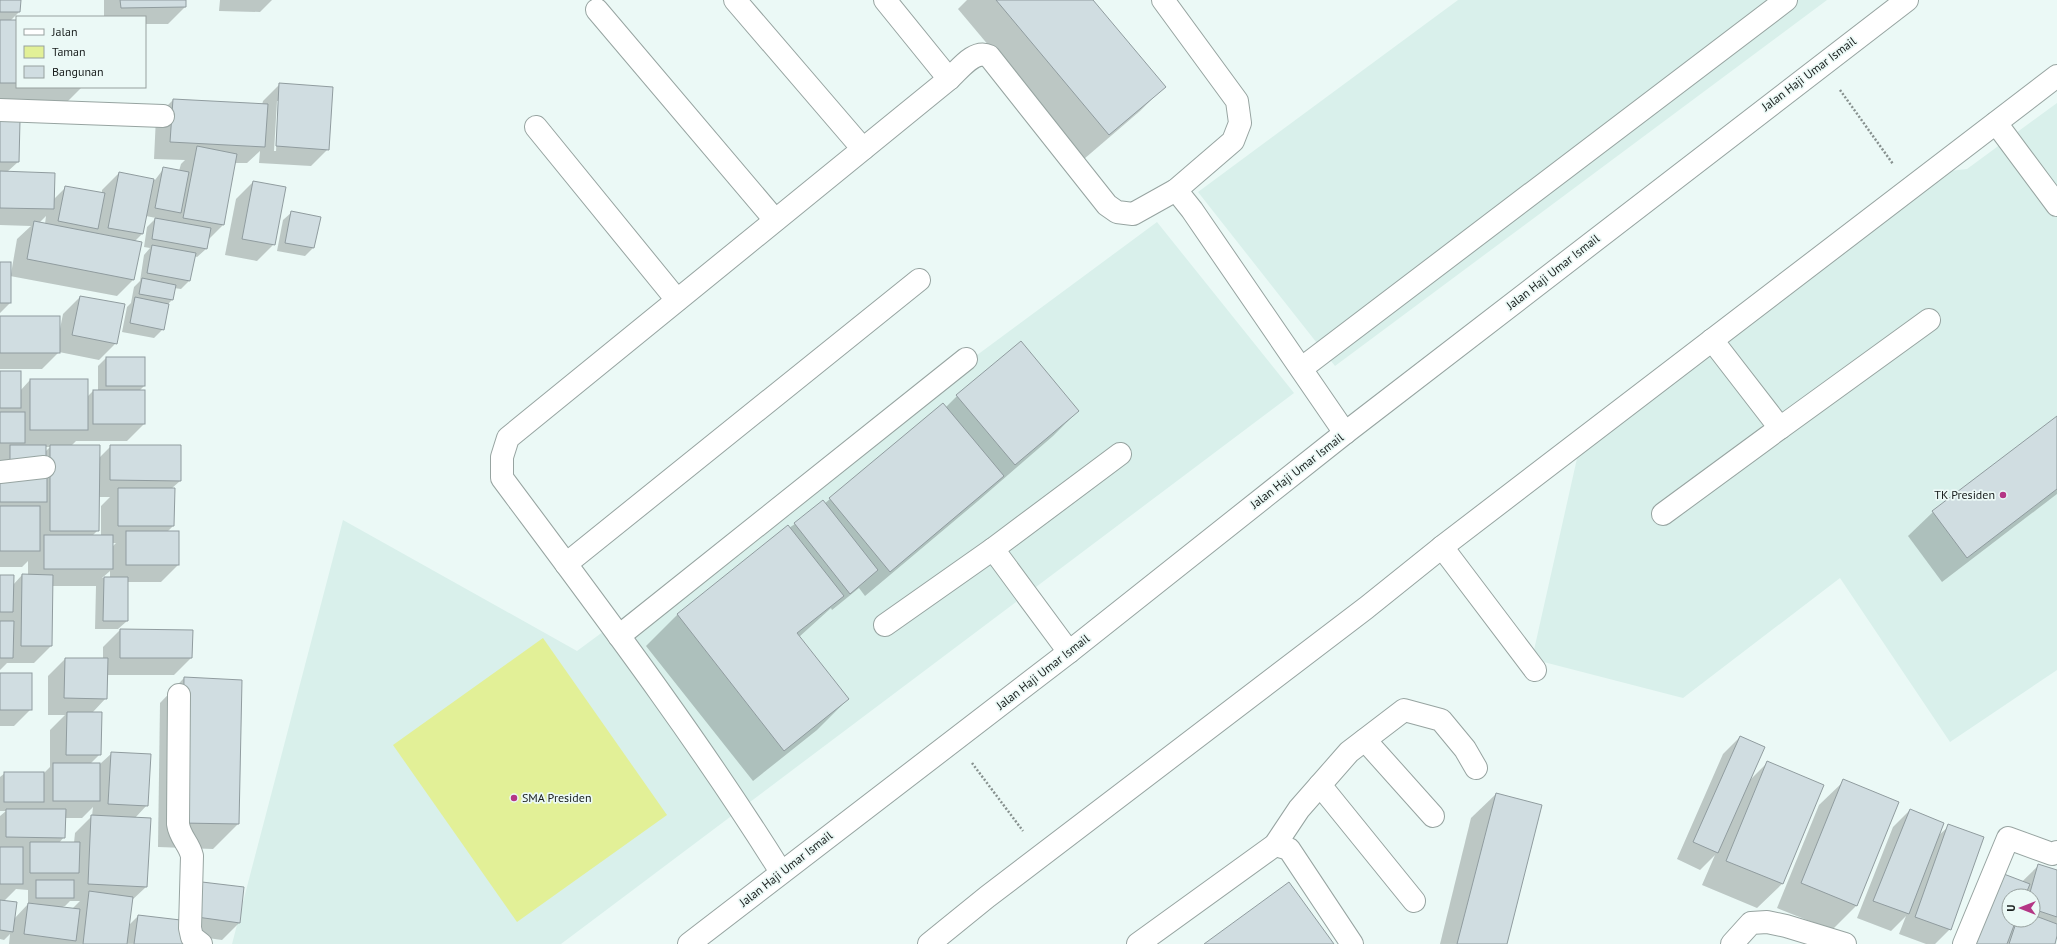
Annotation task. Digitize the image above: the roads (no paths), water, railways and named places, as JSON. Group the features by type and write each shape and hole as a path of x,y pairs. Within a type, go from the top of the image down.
{"street":[{"path":"735,0 864,149"},
{"path":"885,0 949,79"},
{"path":"781,872 742,809 620,636 502,478 502,457 508,438 864,149 949,79 975,55 984,54 989,56 1107,205 1117,212 1133,214 1176,190 1233,140 1240,123 1237,101 1163,0"},
{"path":"1302,368 1786,0"},
{"name":"Jalan Haji Umar Ismail","path":"689,944 1069,652 1345,432 1906,0"},
{"path":"597,10 775,220"},
{"path":"929,944 1366,608 1442,547 2057,76"},
{"path":"0,110 163,116"},
{"path":"1996,123 2057,206"},
{"path":"536,127 677,300"},
{"path":"1176,190 1192,210 1345,432"},
{"path":"566,564 919,280"},
{"path":"1663,514 1929,320"},
{"path":"1712,340 1780,428"},
{"path":"620,636 966,359"},
{"path":"885,625 993,549 1120,454"},
{"path":"0,472 44,467"},
{"path":"1442,547 1535,670"},
{"path":"993,549 1069,652"},
{"path":"179,695 178,824 180,835 190,848 192,856 190,928 192,937 201,944"},
{"path":"1138,944 1275,845 1299,809 1349,752 1404,710 1441,720 1465,749 1476,768"},
{"path":"1365,740 1433,816"},
{"path":"1320,785 1414,901"},
{"path":"1964,944 2008,838 2052,854 2057,852"},
{"path":"1275,845 1288,849 1352,944"},
{"path":"1732,944 1750,923 1767,922 1845,944"}],"place":[{"name":"TK Presiden","path":"2003,495"},
{"name":"SMA Presiden","path":"514,798"}]}
